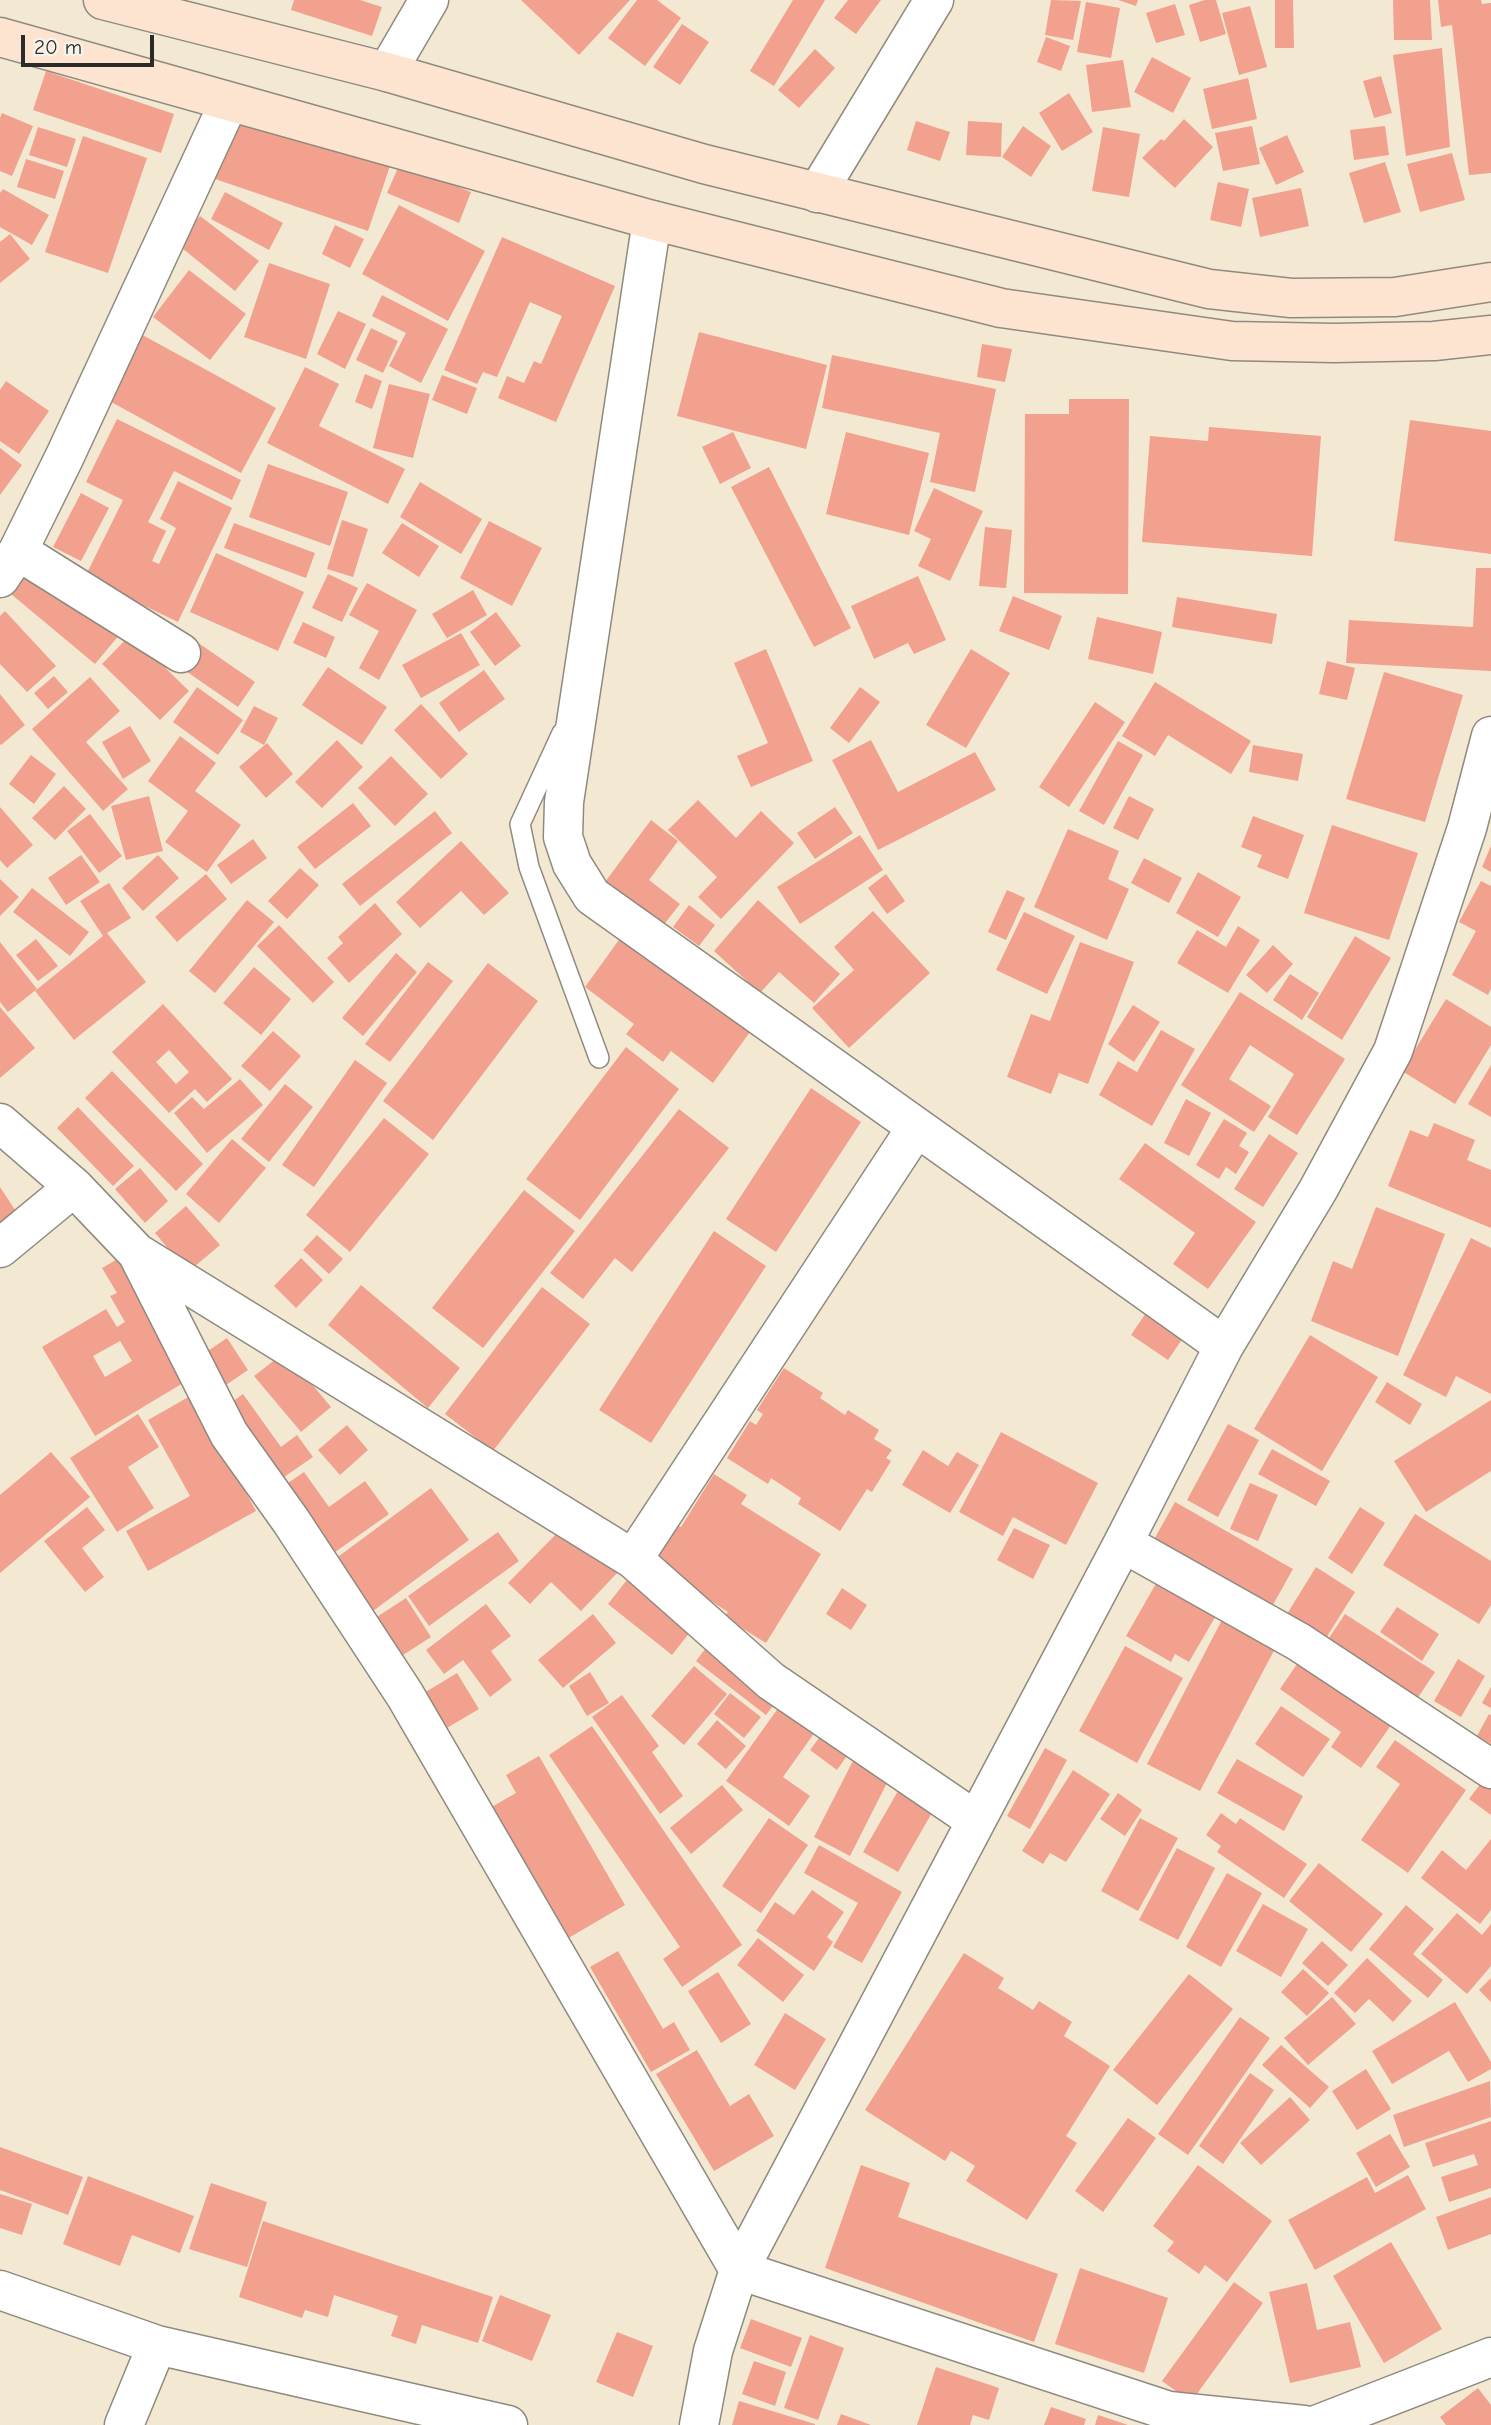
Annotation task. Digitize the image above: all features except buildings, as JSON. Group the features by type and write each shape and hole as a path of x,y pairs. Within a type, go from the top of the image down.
{"street":[{"path":"103,0 387,72 691,160 817,193 1209,289 1291,298 1395,297 1491,282"},
{"path":"387,72 429,0"},
{"path":"817,193 934,0"},
{"path":"0,37 652,220 1001,308 1232,341 1434,341 1491,335"},
{"path":"181,653 9,564 64,458 229,102"},
{"path":"652,220 564,802 562,837 572,864 592,896 1224,1346"},
{"path":"699,2425 713,2351 739,2270 1123,1543 1224,1346 1318,1190 1393,1051 1466,828 1491,736"},
{"path":"0,1123 74,1187 137,1254 633,1559 771,1681 975,1820"},
{"path":"633,1559 916,1128"},
{"path":"0,1248 74,1187"},
{"path":"137,1254 229,1434 291,1521 405,1695 739,2270 1169,2411 1304,2425"},
{"path":"1123,1543 1299,1642 1491,1769"},
{"path":"0,2290 157,2345 508,2425"},
{"path":"124,2425 157,2345"},
{"path":"1316,2425 1491,2357"}],"lane":[{"path":"580,694 520,824 529,867 599,1058"}]}
